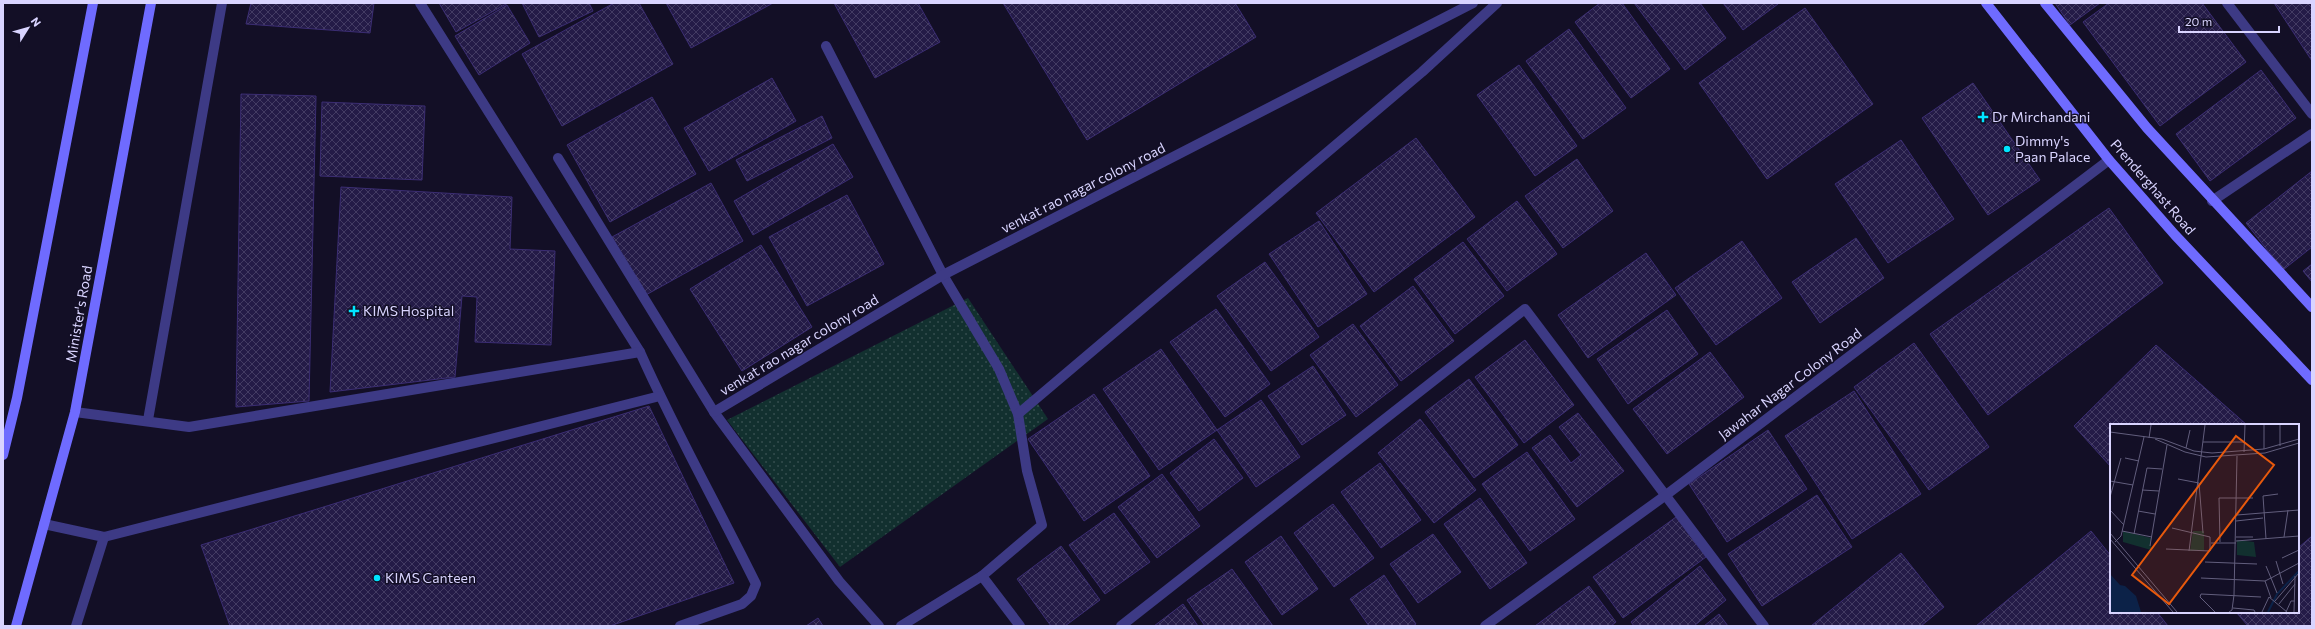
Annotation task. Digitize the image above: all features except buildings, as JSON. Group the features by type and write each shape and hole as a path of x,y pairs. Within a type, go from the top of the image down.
{"main road":[{"path":"3,455 17,398 93,3"},
{"name":"Minister's Road","path":"16,626 75,412 151,3"},
{"name":"Prenderghast Road","path":"1986,3 2109,160 2175,234 2312,380"},
{"path":"2045,3 2147,128 2212,201 2312,307"}],"street":[{"path":"148,420 222,3"},
{"path":"420,3 640,352 660,396 709,489 756,584 751,596 742,604 680,626"},
{"name":"venkat rao nagar colony road","path":"714,412 943,275 1473,3"},
{"path":"1018,414 1422,72 1496,3"},
{"path":"2227,3 2312,114"},
{"path":"826,46 943,275 999,368 1018,414 1027,471 1042,525 982,576 900,626"},
{"path":"2212,201 2312,134"},
{"path":"558,158 714,412 839,581 879,626"},
{"name":"Jawahar Nagar Colony Road","path":"1485,626 1666,495 2109,160"},
{"path":"1121,626 1525,309 1764,626"},
{"path":"75,412 148,420 189,427 640,352"},
{"path":"44,524 104,537 660,396"},
{"path":"76,626 104,537"},
{"path":"982,576 1020,626"}],"green space":[{"path":"968,298 1048,419 840,567 727,420"}],"place":[{"name":"Dr Mirchandani","path":"1983,117"},
{"name":"Dimmy's Paan Palace","path":"2007,149"},
{"name":"KIMS Hospital","path":"354,311"},
{"name":"KIMS Canteen","path":"377,578"}]}
